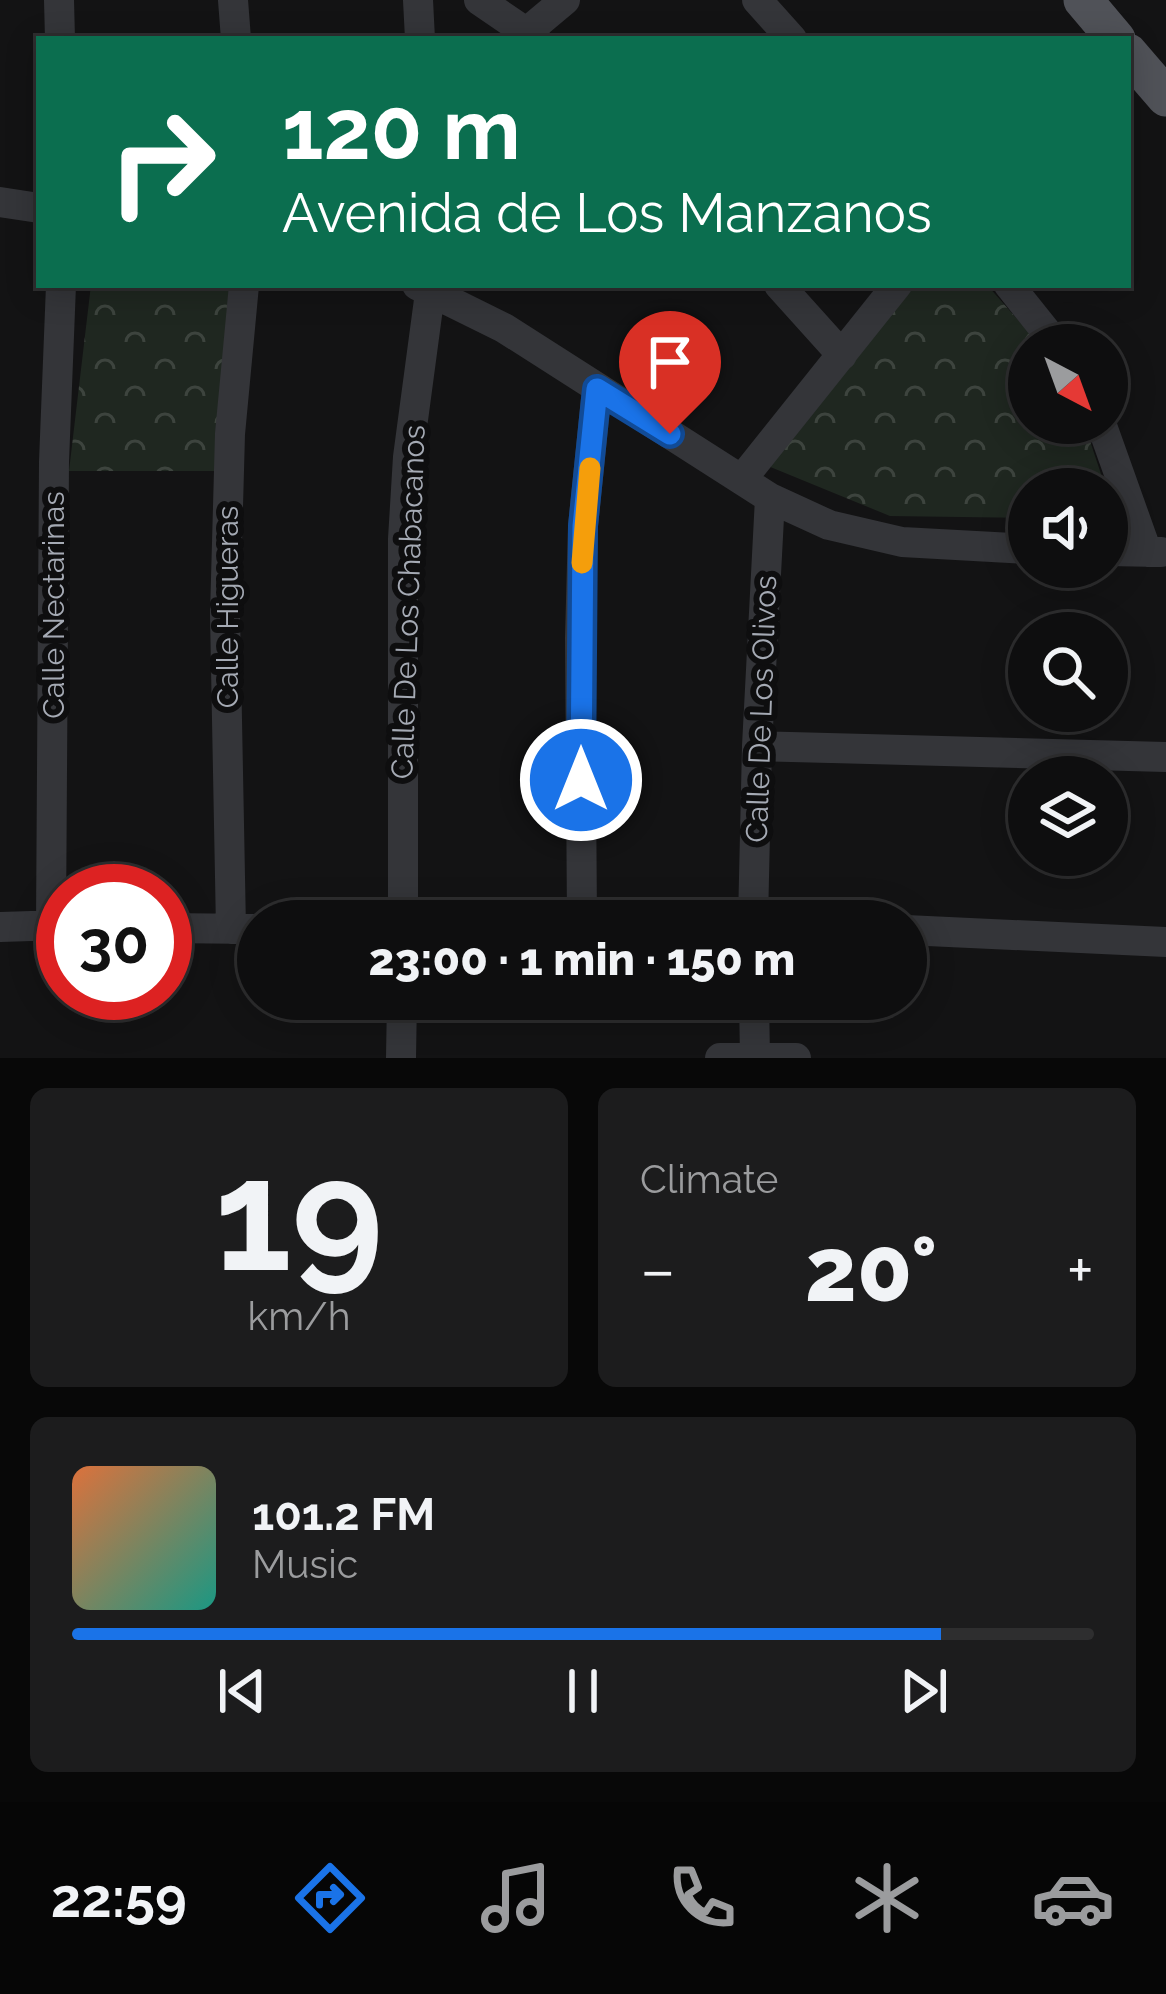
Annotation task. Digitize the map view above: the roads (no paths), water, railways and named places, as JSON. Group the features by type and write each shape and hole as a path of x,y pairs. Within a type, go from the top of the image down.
{"main road":[{"path":"1083,0 1113,36"},
{"path":"1131,57 1166,97"}],"street":[{"path":"59,0 60,36"},
{"path":"233,0 236,36"},
{"path":"418,0 420,36"},
{"path":"479,0 532,35 565,0"},
{"path":"758,0 789,36"},
{"path":"0,202 36,208"},
{"name":"Calle Nectarinas","path":"57,864 54,462 61,288"},
{"name":"Calle Higueras","path":"242,900 225,594 230,434 244,288"},
{"name":"Calle De Los Chabacanos","path":"404,900 404,518 427,288"},
{"path":"431,288 505,328 770,498 862,535 1008,548"},
{"path":"781,288 842,356"},
{"path":"742,479 895,288"},
{"path":"1011,288 1040,324"},
{"path":"582,900 581,593 597,389"},
{"path":"1110,444 1157,552"},
{"name":"Calle De Los Olivos","path":"753,900 770,498"},
{"path":"757,746 1166,758"},
{"path":"0,927 36,926"},
{"path":"192,928 237,929"},
{"path":"927,931 1166,942"},
{"path":"401,1058 402,1020"},
{"path":"754,1020 754,1057"},
{"path":"720,1058 796,1058"}]}
